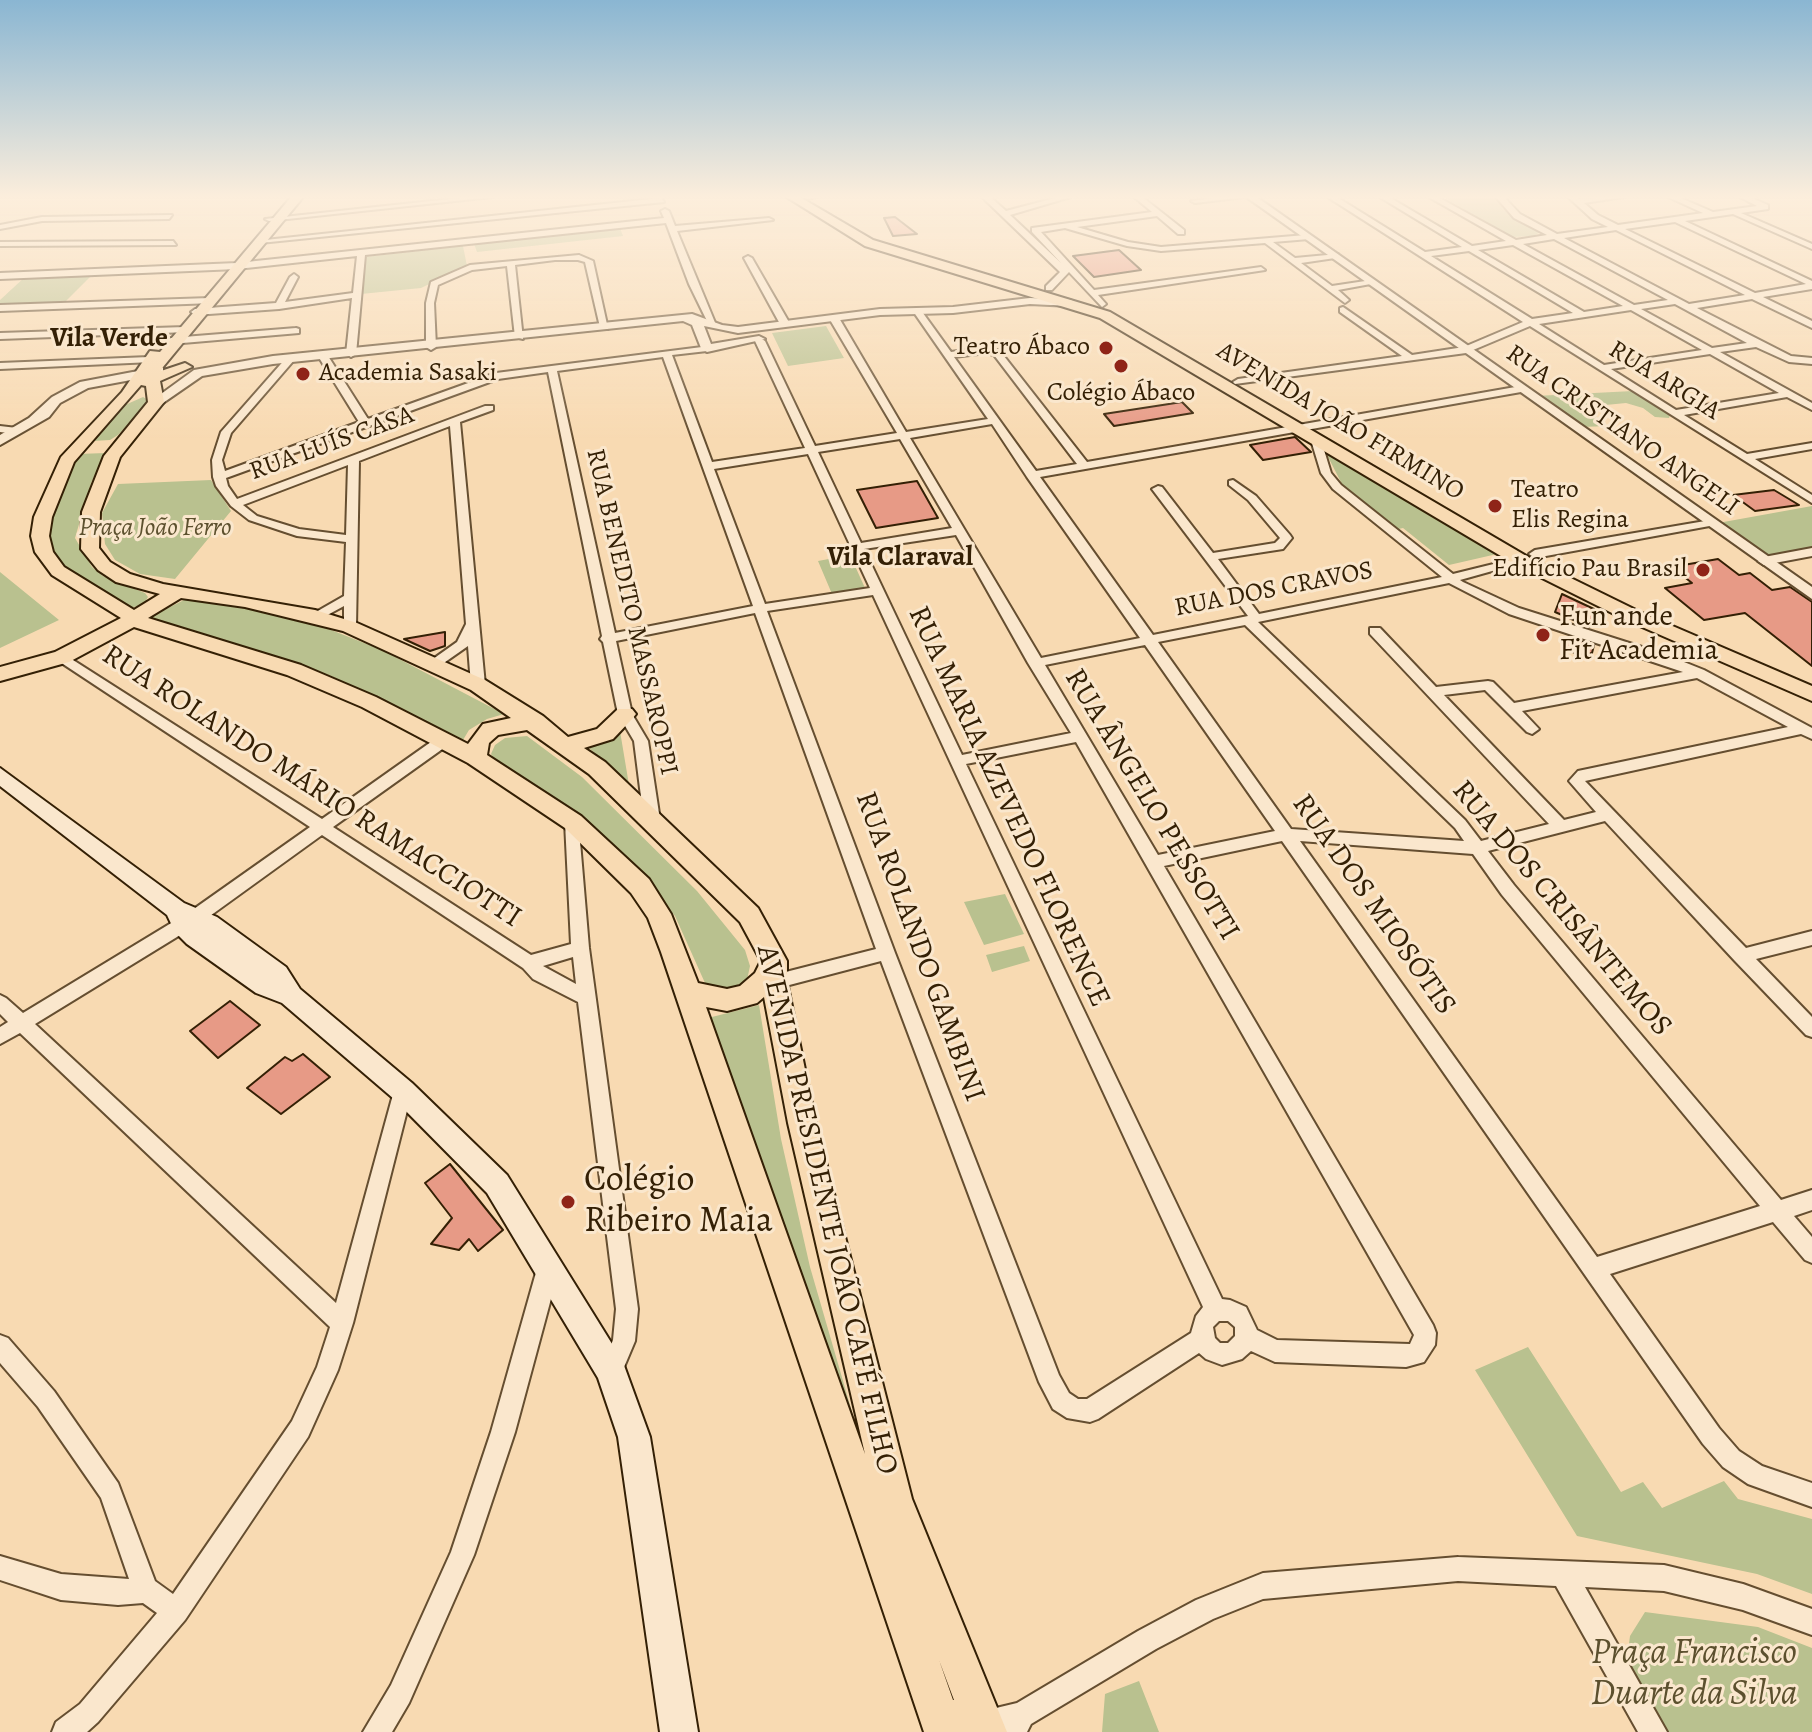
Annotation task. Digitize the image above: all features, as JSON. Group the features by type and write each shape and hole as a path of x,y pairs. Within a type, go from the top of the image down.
{"main road":[{"path":"148,371 222,277"},
{"name":"AVENIDA JOÃO FIRMINO","path":"969,277 1098,299 1238,382 1307,431"},
{"name":"AVENIDA JOÃO FIRMINO","path":"997,277 1043,290 1120,323 1621,611 1812,694"},
{"path":"148,371 185,367"},
{"path":"148,371 155,399"},
{"name":"AVENIDA PRESIDENTE JOÃO CAFÉ FILHO","path":"148,371 67,460 47,506 40,536 44,552 58,571 73,582 165,633 294,670 369,702 476,758 573,822 640,886 659,914 970,1727"},
{"path":"129,393 147,392 155,399"},
{"name":"AVENIDA PRESIDENTE JOÃO CAFÉ FILHO","path":"155,399 124,437 107,467 91,512 90,549 104,566 123,578 315,616 350,627 478,685 568,745 741,906 763,936 774,971 802,1123 894,1499 970,1727"},
{"path":"86,439 88,444 98,446 124,437"},
{"name":"AVENIDA JOÃO FIRMINO","path":"1528,558 1812,677"},
{"path":"0,674 62,657 94,643 179,591"},
{"path":"94,643 165,633"},
{"path":"568,745 605,734 625,714"},
{"path":"476,758 479,741 491,729 535,721"},
{"path":"0,775 185,917 195,937 265,986 291,996 403,1091 497,1184 611,1371 634,1437 679,1732"},
{"path":"688,992 727,1000 748,995 774,971"}],"street":[{"path":"279,306 294,277"},
{"path":"351,354 358,277"},
{"path":"431,347 432,287 451,277"},
{"path":"513,277 520,337"},
{"path":"594,277 605,327"},
{"path":"690,277 718,326"},
{"path":"759,277 785,324"},
{"path":"219,477 496,376 667,354 705,342 757,334 785,324 917,311 1043,290 1059,277"},
{"path":"1078,277 1098,299 1223,277"},
{"path":"1314,277 1411,358"},
{"name":"RUA CRISTIANO ANGELI","path":"1364,277 1812,594"},
{"name":"RUA ARGIA","path":"1459,277 1812,500"},
{"path":"1518,277 1581,314"},
{"path":"1574,277 1609,297 1635,307 1812,407"},
{"path":"1632,277 1789,359 1812,361"},
{"path":"1715,277 1812,325"},
{"path":"1330,289 1372,283"},
{"path":"1688,307 1812,285"},
{"path":"0,308 279,306 356,295"},
{"path":"1238,382 1466,350 1531,322 1678,301"},
{"name":"RUA DOS MIOSÓTIS","path":"917,311 1711,1436 1731,1459 1756,1476 1812,1495"},
{"path":"185,367 431,347 698,317 718,326 757,334"},
{"path":"685,318 697,323 705,342"},
{"name":"RUA ÂNGELO PESSOTTI","path":"834,318 1419,1320 1424,1345 1416,1354 1406,1356 1275,1351 1246,1336"},
{"path":"705,342 718,326"},
{"path":"0,336 176,336 296,331"},
{"name":"RUA MARIA AZEVEDO FLORENCE","path":"757,334 1215,1309"},
{"path":"1601,368 1757,344"},
{"path":"947,355 986,350 997,353 1085,466"},
{"name":"RUA ROLANDO GAMBINI","path":"667,354 886,953 1050,1382 1061,1401 1075,1410 1090,1411 1204,1337"},
{"path":"323,356 366,425"},
{"path":"290,359 226,432 217,460 219,477 235,504 253,518 275,526 351,539"},
{"path":"155,399 198,373 273,360"},
{"path":"0,366 148,371"},
{"name":"RUA BENEDITO MASSAROPPI","path":"552,368 607,639 625,714 641,741 652,820"},
{"path":"0,441 78,387 148,371"},
{"path":"35,418 95,386 121,384 129,393"},
{"path":"1031,475 1307,431 1521,389"},
{"path":"1675,413 1789,394"},
{"name":"RUA LUÍS CASA","path":"235,504 489,408"},
{"path":"710,466 994,421"},
{"path":"455,422 478,685"},
{"path":"0,429 17,431"},
{"path":"1307,431 1326,473 1337,487 1450,579 1514,611 1659,657 1699,673 1806,732"},
{"path":"1744,458 1812,446"},
{"path":"350,627 354,461"},
{"path":"1210,557 1279,546 1286,538 1252,498 1233,483"},
{"name":"RUA DOS CRISÂNTEMOS","path":"1158,489 1252,619 1441,803 1508,890 1812,1253"},
{"name":"RUA DOS CRAVOS","path":"1035,663 1450,579 1528,558 1711,523"},
{"path":"856,547 957,531"},
{"path":"1764,561 1812,552"},
{"path":"607,639 761,608 876,591"},
{"path":"315,616 351,598"},
{"path":"433,664 462,645 473,623"},
{"path":"1375,631 1560,826"},
{"name":"RUA ROLANDO MÁRIO RAMACCIOTTI","path":"62,657 529,963 551,981 587,998"},
{"path":"1654,679 1659,657"},
{"path":"1512,708 1699,673"},
{"path":"1433,692 1483,683 1493,688 1532,729"},
{"path":"1806,732 1583,775 1576,781 1578,787 1812,1029"},
{"path":"956,761 1078,737"},
{"path":"0,1036 323,827 443,741"},
{"path":"1154,862 1286,834 1477,848 1605,815"},
{"path":"573,822 580,948 627,1309 624,1341 611,1371"},
{"path":"576,875 593,859 611,856"},
{"path":"1741,956 1812,938"},
{"name":"RUA ROLANDO MÁRIO RAMACCIOTTI","path":"529,963 580,948"},
{"path":"774,971 886,953"},
{"path":"0,1003 342,1323"},
{"path":"66,1732 89,1713 176,1611 300,1429 327,1370 342,1323 403,1091"},
{"path":"1593,1269 1812,1200"},
{"path":"377,1732 400,1694 462,1555 503,1432 548,1269"},
{"path":"1215,1309 1236,1315 1246,1336 1242,1349 1229,1355 1215,1350 1204,1337 1202,1323 1215,1309"},
{"path":"0,1346 46,1399 110,1491 146,1590 176,1611"},
{"path":"0,1568 61,1587 118,1592 146,1590"},
{"path":"970,1727 1205,1609 1263,1586 1458,1569 1664,1578 1743,1597 1812,1622"},
{"path":"1562,1572 1653,1732"}],"green space":[{"path":"25,277 90,277 62,305 0,307 0,300"},
{"path":"363,277 444,277 421,288 361,294"},
{"path":"826,326 844,358 788,366 772,333"},
{"path":"1633,391 1670,415 1669,418 1655,417 1643,408 1626,403 1585,407 1608,426 1581,427 1535,396"},
{"path":"143,397 150,401 118,435 110,440 93,441 125,405"},
{"path":"106,453 91,483 75,538 92,567 103,576 145,593 148,597 144,604 134,607 124,607 64,569 47,548 51,514 78,454"},
{"path":"1326,453 1497,554 1449,565 1403,528 1394,530 1344,488"},
{"name":"Praça João Ferro","path":"211,480 231,511 175,579 140,574 115,560 105,544 102,513 118,484"},
{"path":"1812,506 1812,547 1764,556 1718,523"},
{"path":"850,555 865,588 832,594 818,561"},
{"path":"0,572 59,620 0,648"},
{"path":"188,598 207,599 321,626 382,650 504,714 487,719 469,730 463,740 331,676 281,658 148,622 152,616"},
{"path":"620,731 629,785 587,746 604,742"},
{"path":"527,736 582,777 697,891 745,950 750,966 747,980 732,988 716,990 705,983 675,916 631,862 586,824 495,761 491,754 495,745 505,738"},
{"path":"1005,894 1024,934 984,945 964,902"},
{"path":"1024,946 1030,961 992,972 986,955"},
{"path":"759,1005 781,1139 810,1267 883,1519 708,1018"},
{"path":"1528,1347 1621,1492 1643,1482 1662,1508 1724,1481 1738,1499 1812,1519 1812,1594 1757,1574 1577,1536 1475,1370"},
{"name":"Praça Francisco Duarte da Silva","path":"1645,1612 1758,1627 1812,1648 1812,1732 1662,1732 1632,1681 1627,1658 1630,1636"},
{"path":"1139,1681 1159,1732 1102,1732 1105,1694"}],"building":[{"path":"1182,402 1193,413 1114,426 1104,414"},
{"path":"1295,437 1311,452 1263,460 1250,445"},
{"path":"917,481 938,518 876,528 857,490"},
{"path":"1774,490 1799,505 1755,511 1733,495"},
{"path":"1718,559 1739,575 1750,573 1772,590 1790,587 1812,602 1812,666 1745,613 1704,620 1665,588 1692,583 1672,567"},
{"path":"1562,594 1596,610 1590,627 1555,612"},
{"path":"445,632 445,646 430,651 404,639"},
{"path":"1568,637 1594,645 1592,653 1582,655 1566,650"},
{"path":"230,1001 260,1025 218,1058 190,1031"},
{"path":"303,1054 330,1077 281,1114 247,1088 285,1057 292,1061"},
{"path":"450,1164 503,1230 478,1251 469,1239 459,1250 431,1244 452,1218 425,1183"}],"place":[{"name":"Teatro Ábaco","path":"1106,348"},
{"name":"Colégio Ábaco","path":"1121,366"},
{"name":"Academia Sasaki","path":"303,374"},
{"name":"Teatro Elis Regina","path":"1495,506"},
{"name":"Edifício Pau Brasil","path":"1703,570"},
{"name":"Fun ande Fit Academia","path":"1543,635"},
{"name":"Colégio Ribeiro Maia","path":"568,1202"}],"district":[{"name":"Vila Verde","path":"109,339"},
{"name":"Vila Claraval","path":"900,558"}]}
